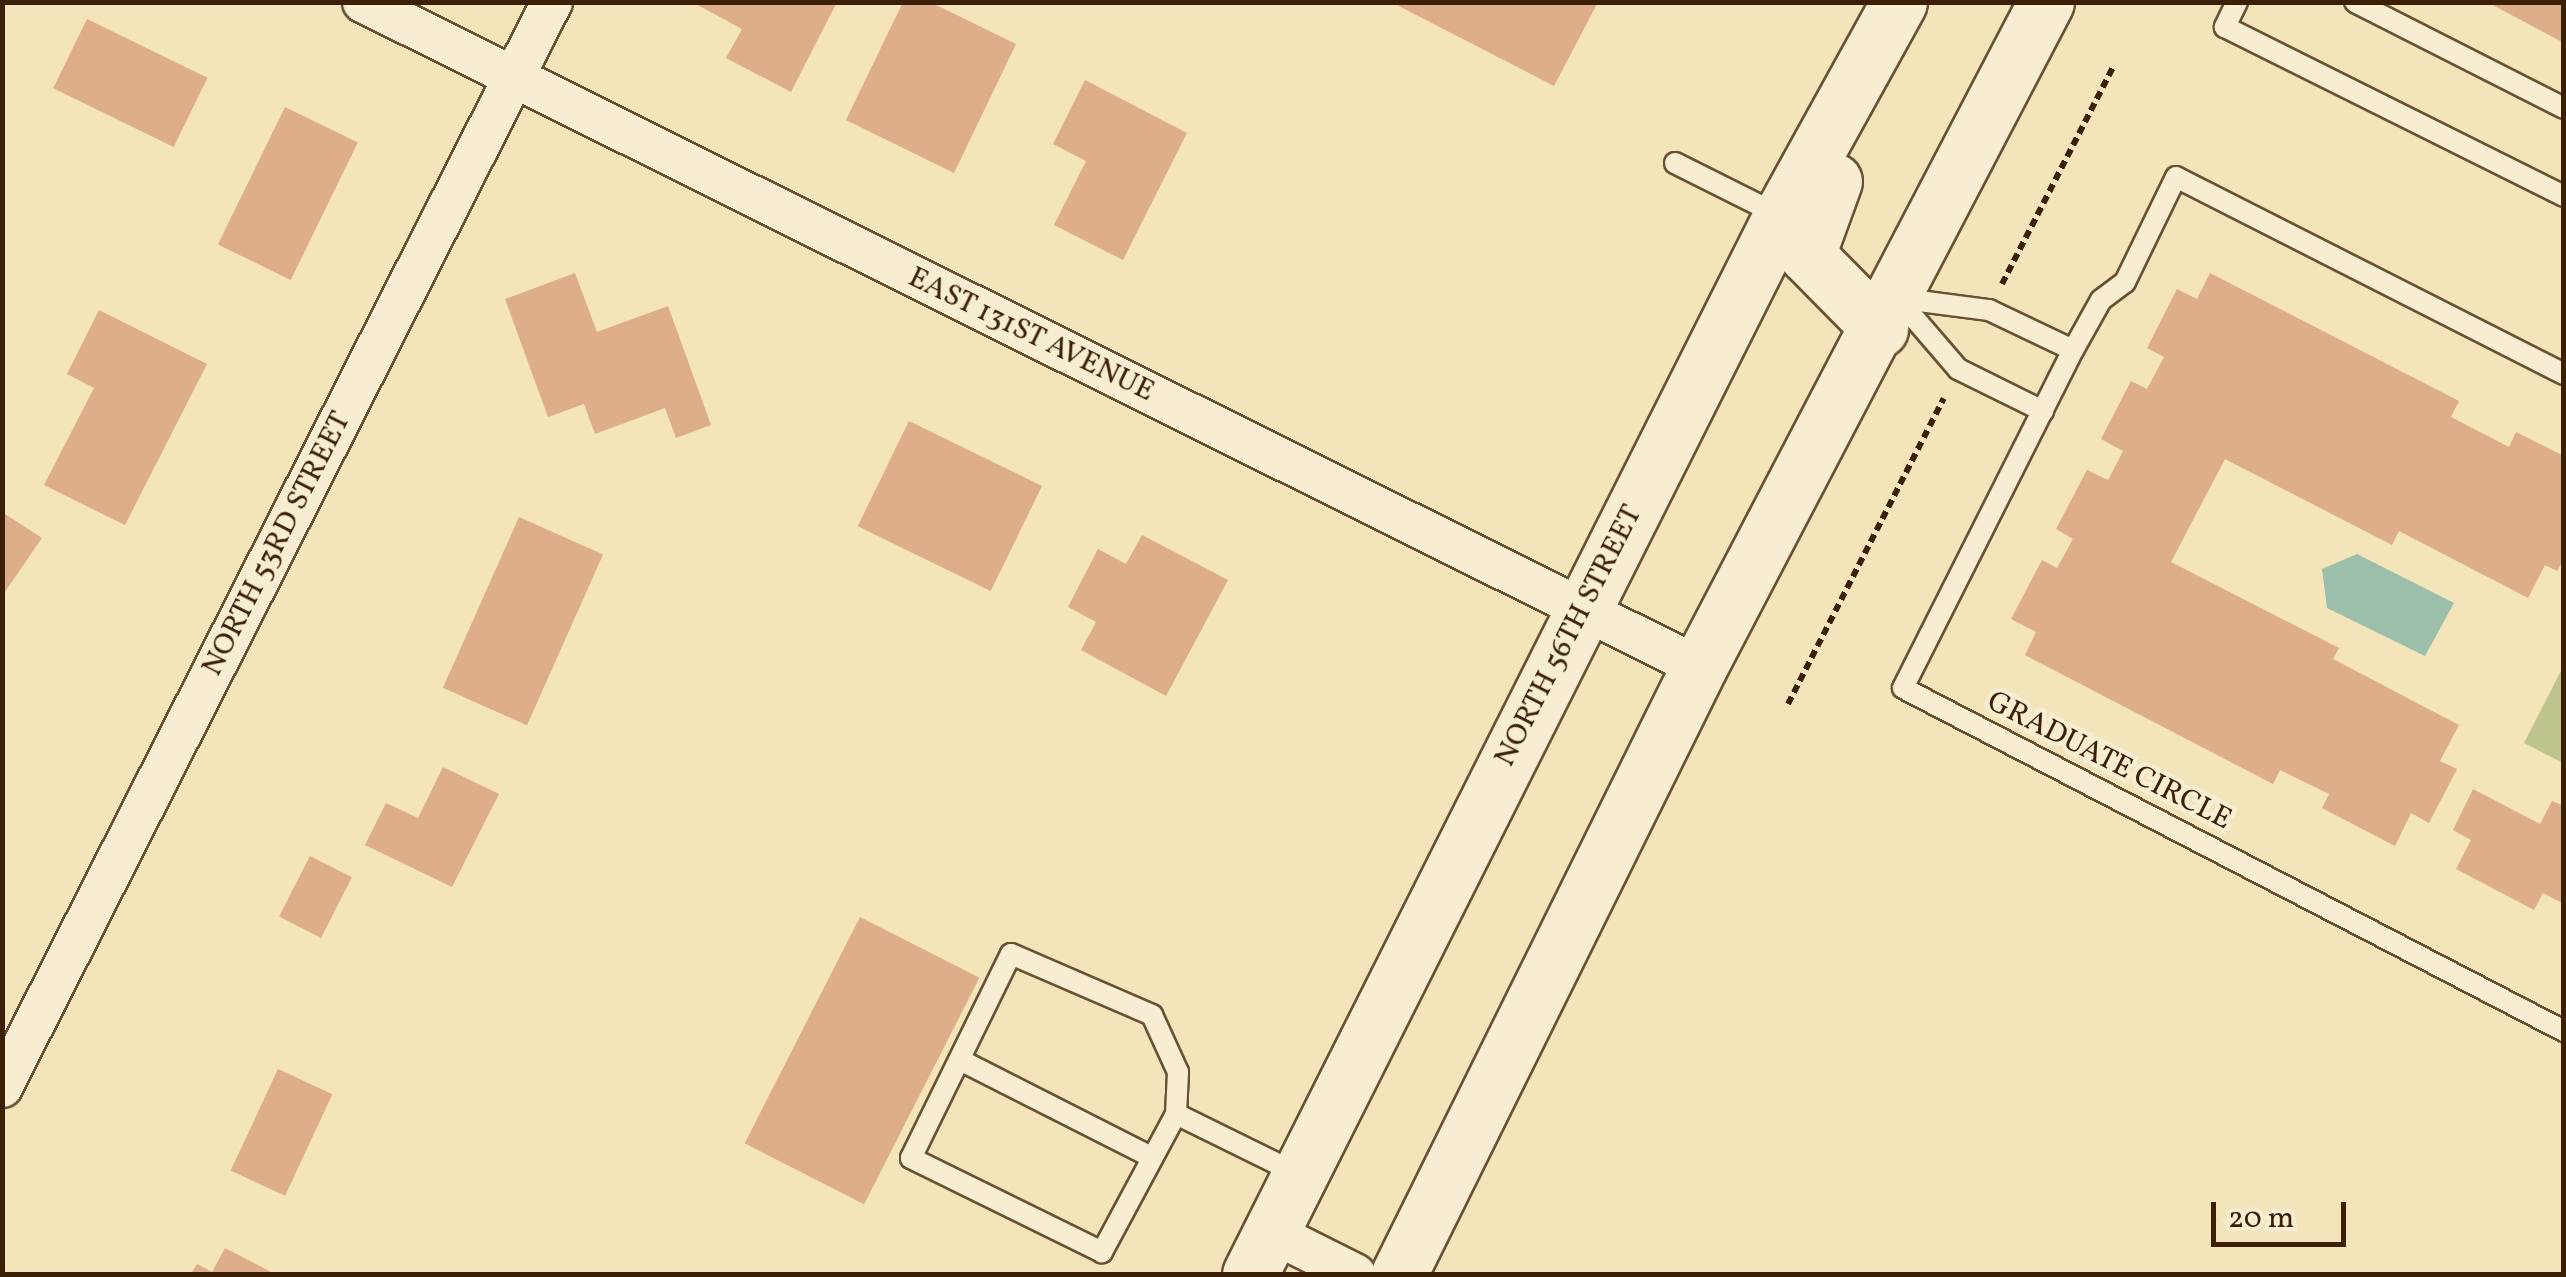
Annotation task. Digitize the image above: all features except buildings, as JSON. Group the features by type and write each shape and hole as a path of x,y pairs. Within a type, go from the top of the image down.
{"main road":[{"name":"NORTH 56TH STREET","path":"1260,1253 1781,216 1901,2"},
{"path":"1888,313 1816,268 1806,238 1892,62 1901,2"},
{"path":"1398,1274 1699,668 1888,313 2046,2"}],"street":[{"name":"EAST 131ST AVENUE","path":"363,2 511,80 1583,606 1699,668"},
{"name":"NORTH 53RD STREET","path":"2,1086 552,2"},
{"path":"1260,1253 1355,1274"}],"lane":[{"path":"2237,2 2225,27 2564,196"},
{"path":"2355,2 2383,9 2564,108"},
{"path":"1675,163 1781,216"},
{"name":"GRADUATE CIRCLE","path":"2564,374 2176,178 2124,282 2101,300 2073,350 1903,688 2564,1031"},
{"path":"1888,313 1989,310 2073,350"},
{"path":"1888,313 1958,370 2042,411"},
{"path":"1011,954 1152,1015 1178,1072 1176,1114 1102,1252 911,1158 1011,954"},
{"path":"962,1060 1151,1157"},
{"path":"1176,1114 1300,1176"}],"green space":[{"path":"2563,667 2564,763 2524,743"}],"shaded area":[{"path":"2357,554 2454,603 2425,656 2327,608 2322,569"}]}
